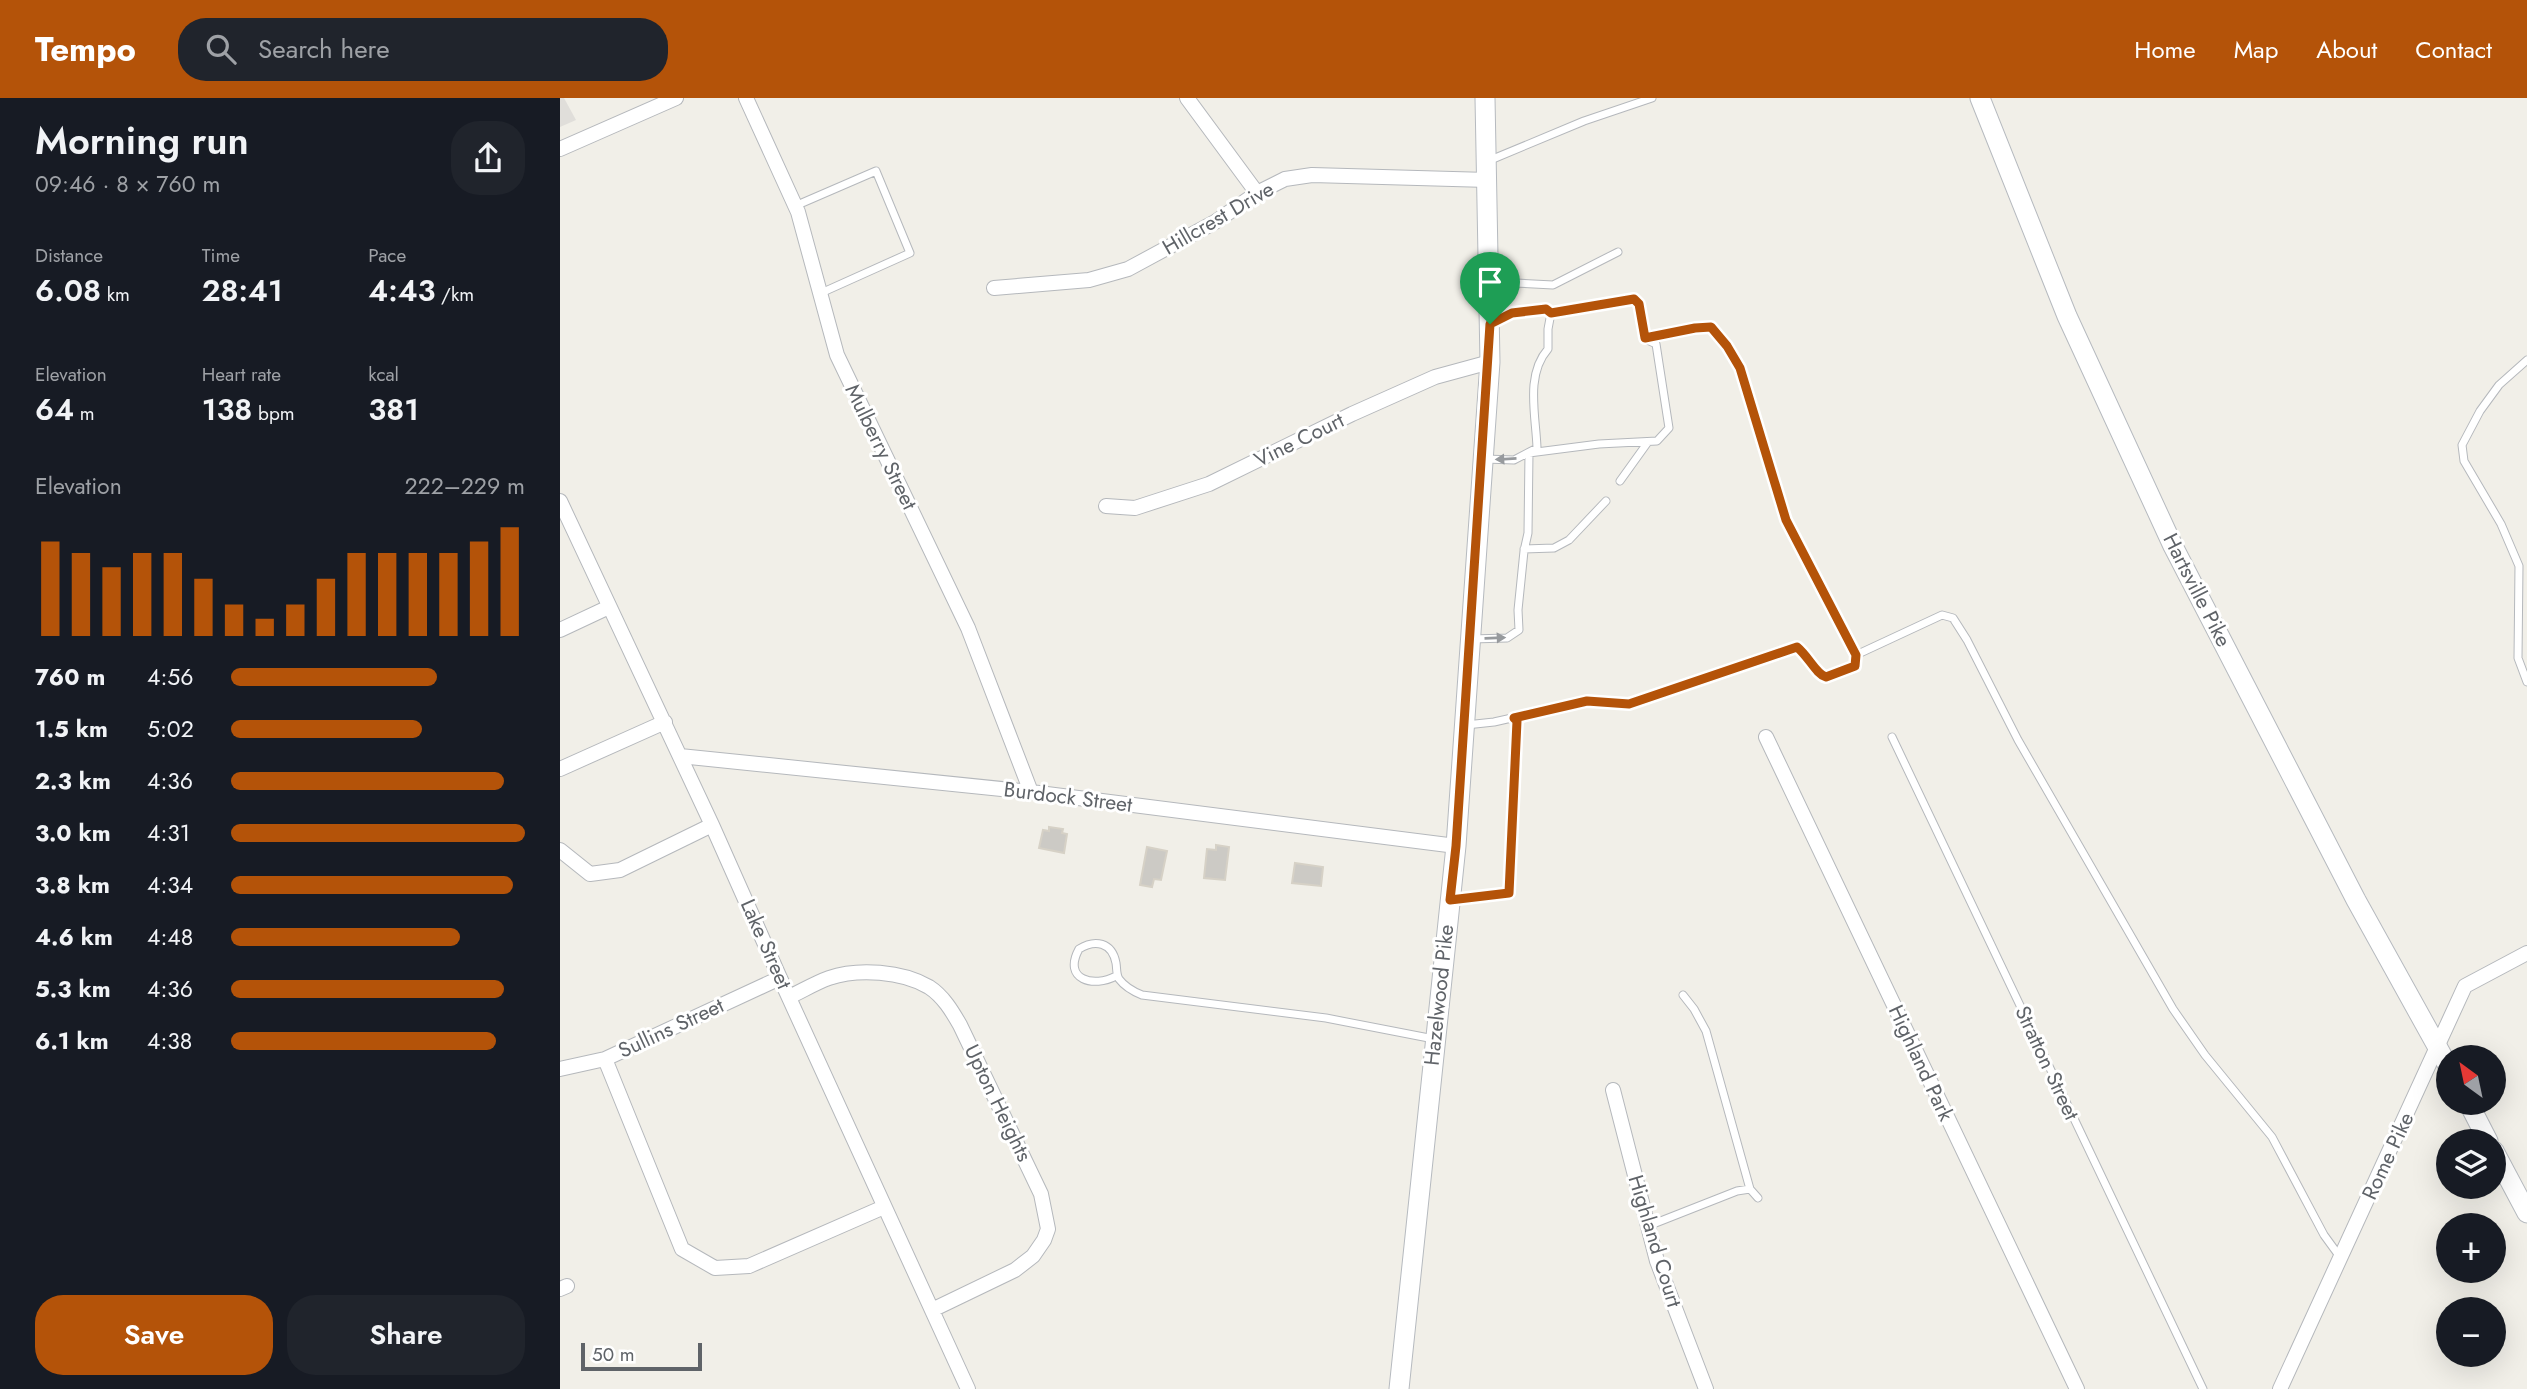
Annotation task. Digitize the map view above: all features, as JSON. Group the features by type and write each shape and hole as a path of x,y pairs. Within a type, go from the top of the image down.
{"street":[{"path":"560,149 676,98"},
{"name":"Mulberry Street","path":"746,98 795,206 837,355 968,628 1031,792"},
{"path":"1187,98 1257,194"},
{"name":"Hazelwood Pike","path":"1399,1389 1456,846 1490,362 1485,98"},
{"name":"Hartsville Pike","path":"1980,98 2067,316 2173,546 2356,900 2436,1045"},
{"name":"Hillcrest Drive","path":"994,288 1089,280 1128,269 1215,222 1285,179 1312,174 1488,171"},
{"name":"Vine Court","path":"1106,506 1135,508 1209,484 1435,377 1490,362"},
{"name":"Lake Street","path":"560,501 665,722 968,1389"},
{"path":"560,630 609,607"},
{"path":"560,769 665,722"},
{"name":"Highland Park","path":"1766,737 2077,1389"},
{"name":"Burdock Street","path":"680,756 1031,792 1456,846"},
{"path":"560,850 590,874 620,870 712,825"},
{"name":"Rome Pike","path":"2439,1045 2465,986 2527,953"},
{"name":"Upton Heights","path":"789,997 829,978 847,974 893,975 931,988 947,1004 960,1025 1041,1194 1048,1229 1033,1256 1015,1270 932,1310"},
{"name":"Sullins Street","path":"560,1069 605,1059 780,978"},
{"name":"Rome Pike","path":"2280,1389 2436,1052"},
{"path":"605,1059 682,1249 715,1269 749,1266 884,1206"},
{"name":"Highland Court","path":"1613,1090 1657,1261 1706,1389"},
{"path":"2506,1174 2527,1213"}],"lane":[{"path":"1488,171 1584,121 1652,98"},
{"path":"795,206 876,172 910,253 820,293"},
{"path":"1489,288 1517,283 1553,285 1618,252"},
{"path":"1490,324 1512,313 1546,309 1551,313 1634,299 1639,304 1645,338"},
{"path":"1482,459 1514,460 1537,448 1534,382 1539,360 1548,349 1551,313"},
{"path":"1464,725 1514,718 1587,701 1629,704 1797,647 1807,655 1818,675 1826,677 1855,666 1856,655 1786,520 1740,368 1727,346 1711,327 1645,338"},
{"path":"1529,453 1600,444 1657,441 1669,428 1656,344 1645,338"},
{"path":"2527,360 2499,385 2486,402 2462,445 2464,461 2501,524 2519,566 2518,658 2527,682"},
{"path":"1620,481 1647,442"},
{"path":"1469,639 1507,638 1518,630 1524,549 1528,533 1529,453"},
{"path":"1524,549 1554,548 1569,540 1606,501"},
{"path":"1856,655 1942,615 1953,618 2018,740 2144,963 2205,1055 2272,1137 2324,1236 2340,1257"},
{"path":"1450,900 1509,893 1517,721 1514,718"},
{"name":"Stratton Street","path":"1892,737 2203,1389"},
{"path":"1116,976 1099,982 1089,982 1082,978 1074,964 1079,949 1094,943 1102,943 1109,948 1114,954 1116,976 1131,991 1142,995 1313,1016 1435,1039"},
{"path":"1683,995 1706,1031 1749,1189 1758,1198"},
{"path":"1648,1226 1737,1191 1749,1189"}],"shaded area":[{"path":"560,98 564,98 576,120 560,127"}],"building":[{"path":"1049,827 1063,829 1062,833 1067,834 1064,853 1039,848 1043,830 1049,831"},
{"path":"1216,845 1229,847 1225,880 1204,878 1207,849 1216,850"},
{"path":"1147,847 1167,851 1161,880 1154,879 1152,887 1140,885"},
{"path":"1295,863 1323,867 1321,886 1292,883"}],"route":[{"path":"1634,299 1639,304 1645,338 1711,327 1740,368 1786,520 1856,655 1855,666 1826,677 1818,675 1813,662 1797,647 1629,704 1587,701 1514,718 1517,721 1509,893 1450,900 1490,362 1490,324 1512,313 1546,309 1551,313 1634,299"}]}
